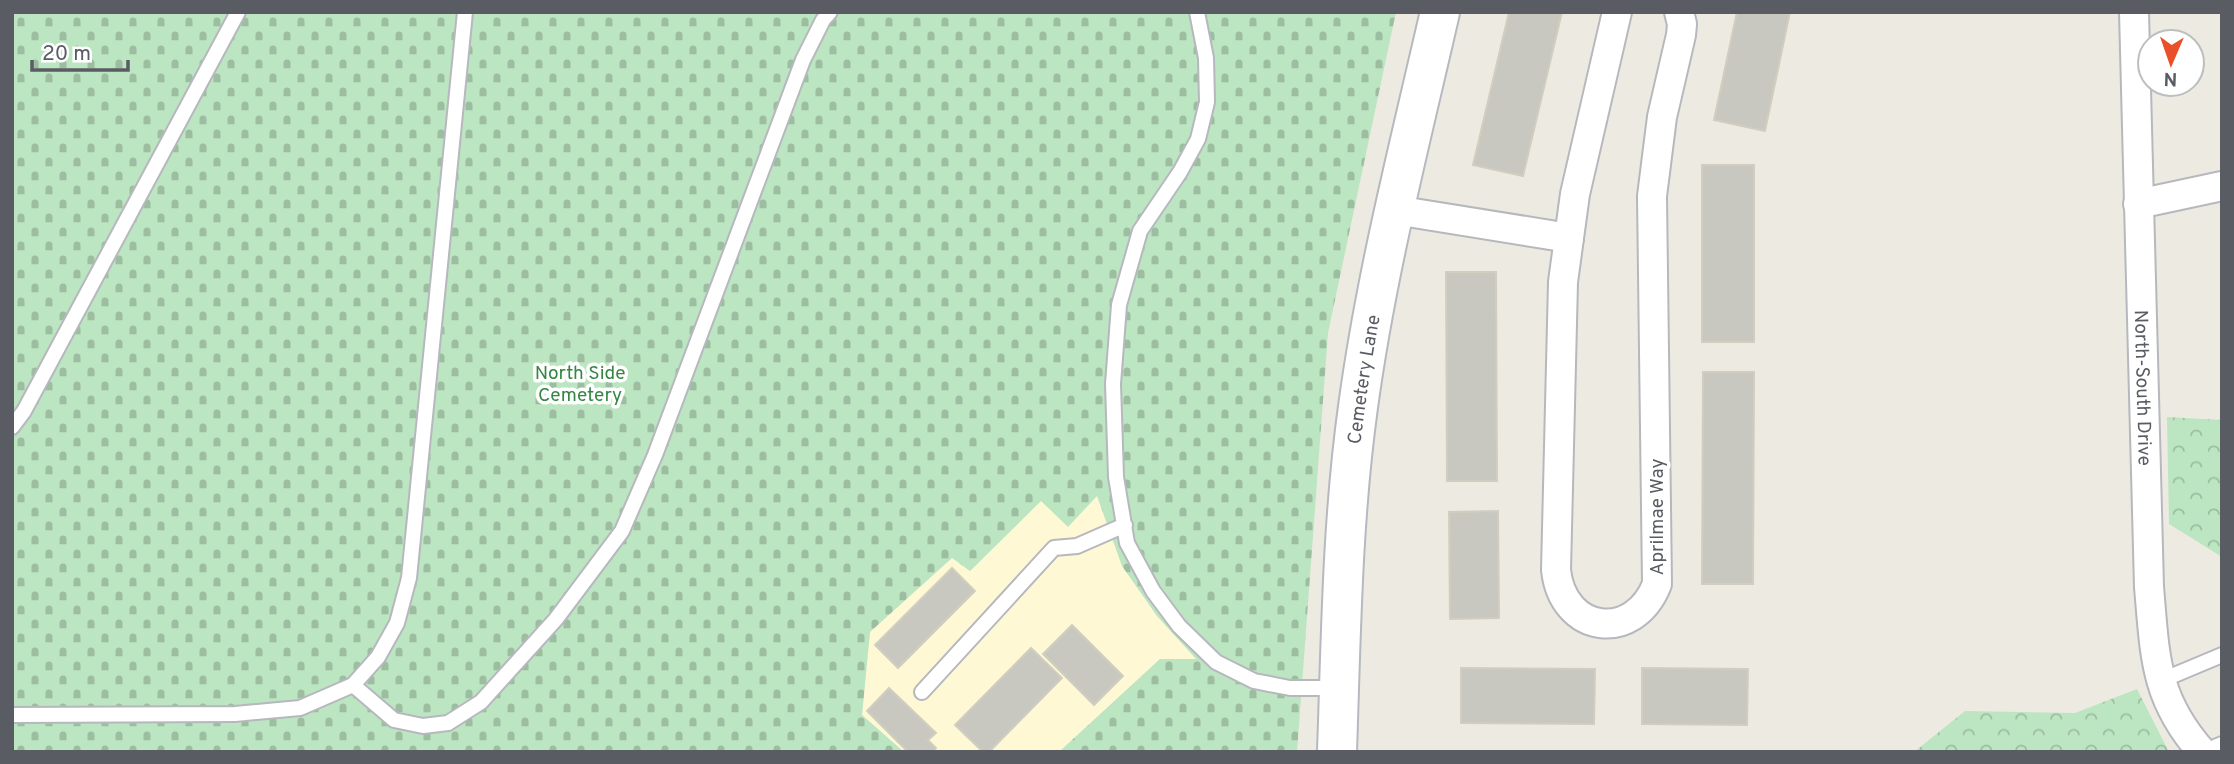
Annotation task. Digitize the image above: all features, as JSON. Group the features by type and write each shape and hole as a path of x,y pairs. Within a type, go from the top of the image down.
{"street":[{"name":"Cemetery Lane","path":"1337,752 1343,549 1358,407 1382,266 1440,12"},
{"name":"Aprilmae Way","path":"1617,12 1575,194 1563,282 1556,570 1558,587 1577,614 1592,621 1609,624 1625,621 1640,612 1651,599 1657,584 1652,196 1662,117 1681,35 1679,12"},
{"name":"North-South Drive","path":"2134,12 2149,587 2160,681 2176,718 2203,752"},
{"path":"2138,204 2222,186"},
{"path":"1395,210 1569,238"}],"lane":[{"path":"12,427 24,411 238,12"},
{"path":"12,715 248,713 300,708 353,685 378,657 397,623 409,578 465,12"},
{"path":"353,685 394,720 424,726 448,723 481,702 556,618 622,531 655,456 803,60 823,20 830,12"},
{"path":"1197,12 1206,58 1207,102 1198,139 1180,172 1140,232 1119,305 1112,384 1116,477 1127,543 1153,591 1179,626 1216,662 1254,681 1290,688 1339,688"},
{"path":"922,692 1054,548 1077,546 1125,525"},
{"path":"2160,681 2222,655"},
{"path":"2203,752 2222,744"}],"shaded area":[{"path":"1098,496 1122,566 1157,616 1197,659 1160,659 1059,752 904,752 862,715 870,632 952,557 970,571 1041,501"}],"green space":[{"name":"North Side Cemetery","path":"12,12 1396,12 1328,333 1297,752 1059,752 1160,659 1196,659 1157,616 1122,566 1097,496 1068,527 1041,501 970,571 952,558 870,632 862,715 904,752 12,752"},
{"path":"2167,417 2222,420 2222,557 2169,524"},
{"path":"2137,689 2169,752 1914,752 1965,711 2075,713"}],"building":[{"path":"1509,12 1562,12 1523,176 1473,165"},
{"path":"1737,12 1790,12 1765,131 1714,120"},
{"path":"1702,165 1754,165 1754,342 1702,342"},
{"path":"1446,272 1496,272 1497,481 1447,481"},
{"path":"1703,372 1754,372 1753,584 1702,584"},
{"path":"1498,511 1499,618 1450,619 1449,512"},
{"path":"952,568 975,591 898,668 875,645"},
{"path":"1072,625 1123,676 1094,705 1043,654"},
{"path":"1031,648 1062,678 989,752 983,752 955,725"},
{"path":"1461,668 1595,669 1594,724 1461,723"},
{"path":"1642,668 1748,669 1747,725 1642,724"},
{"path":"889,688 936,733 928,740 936,748 933,752 908,752 867,711"}]}
